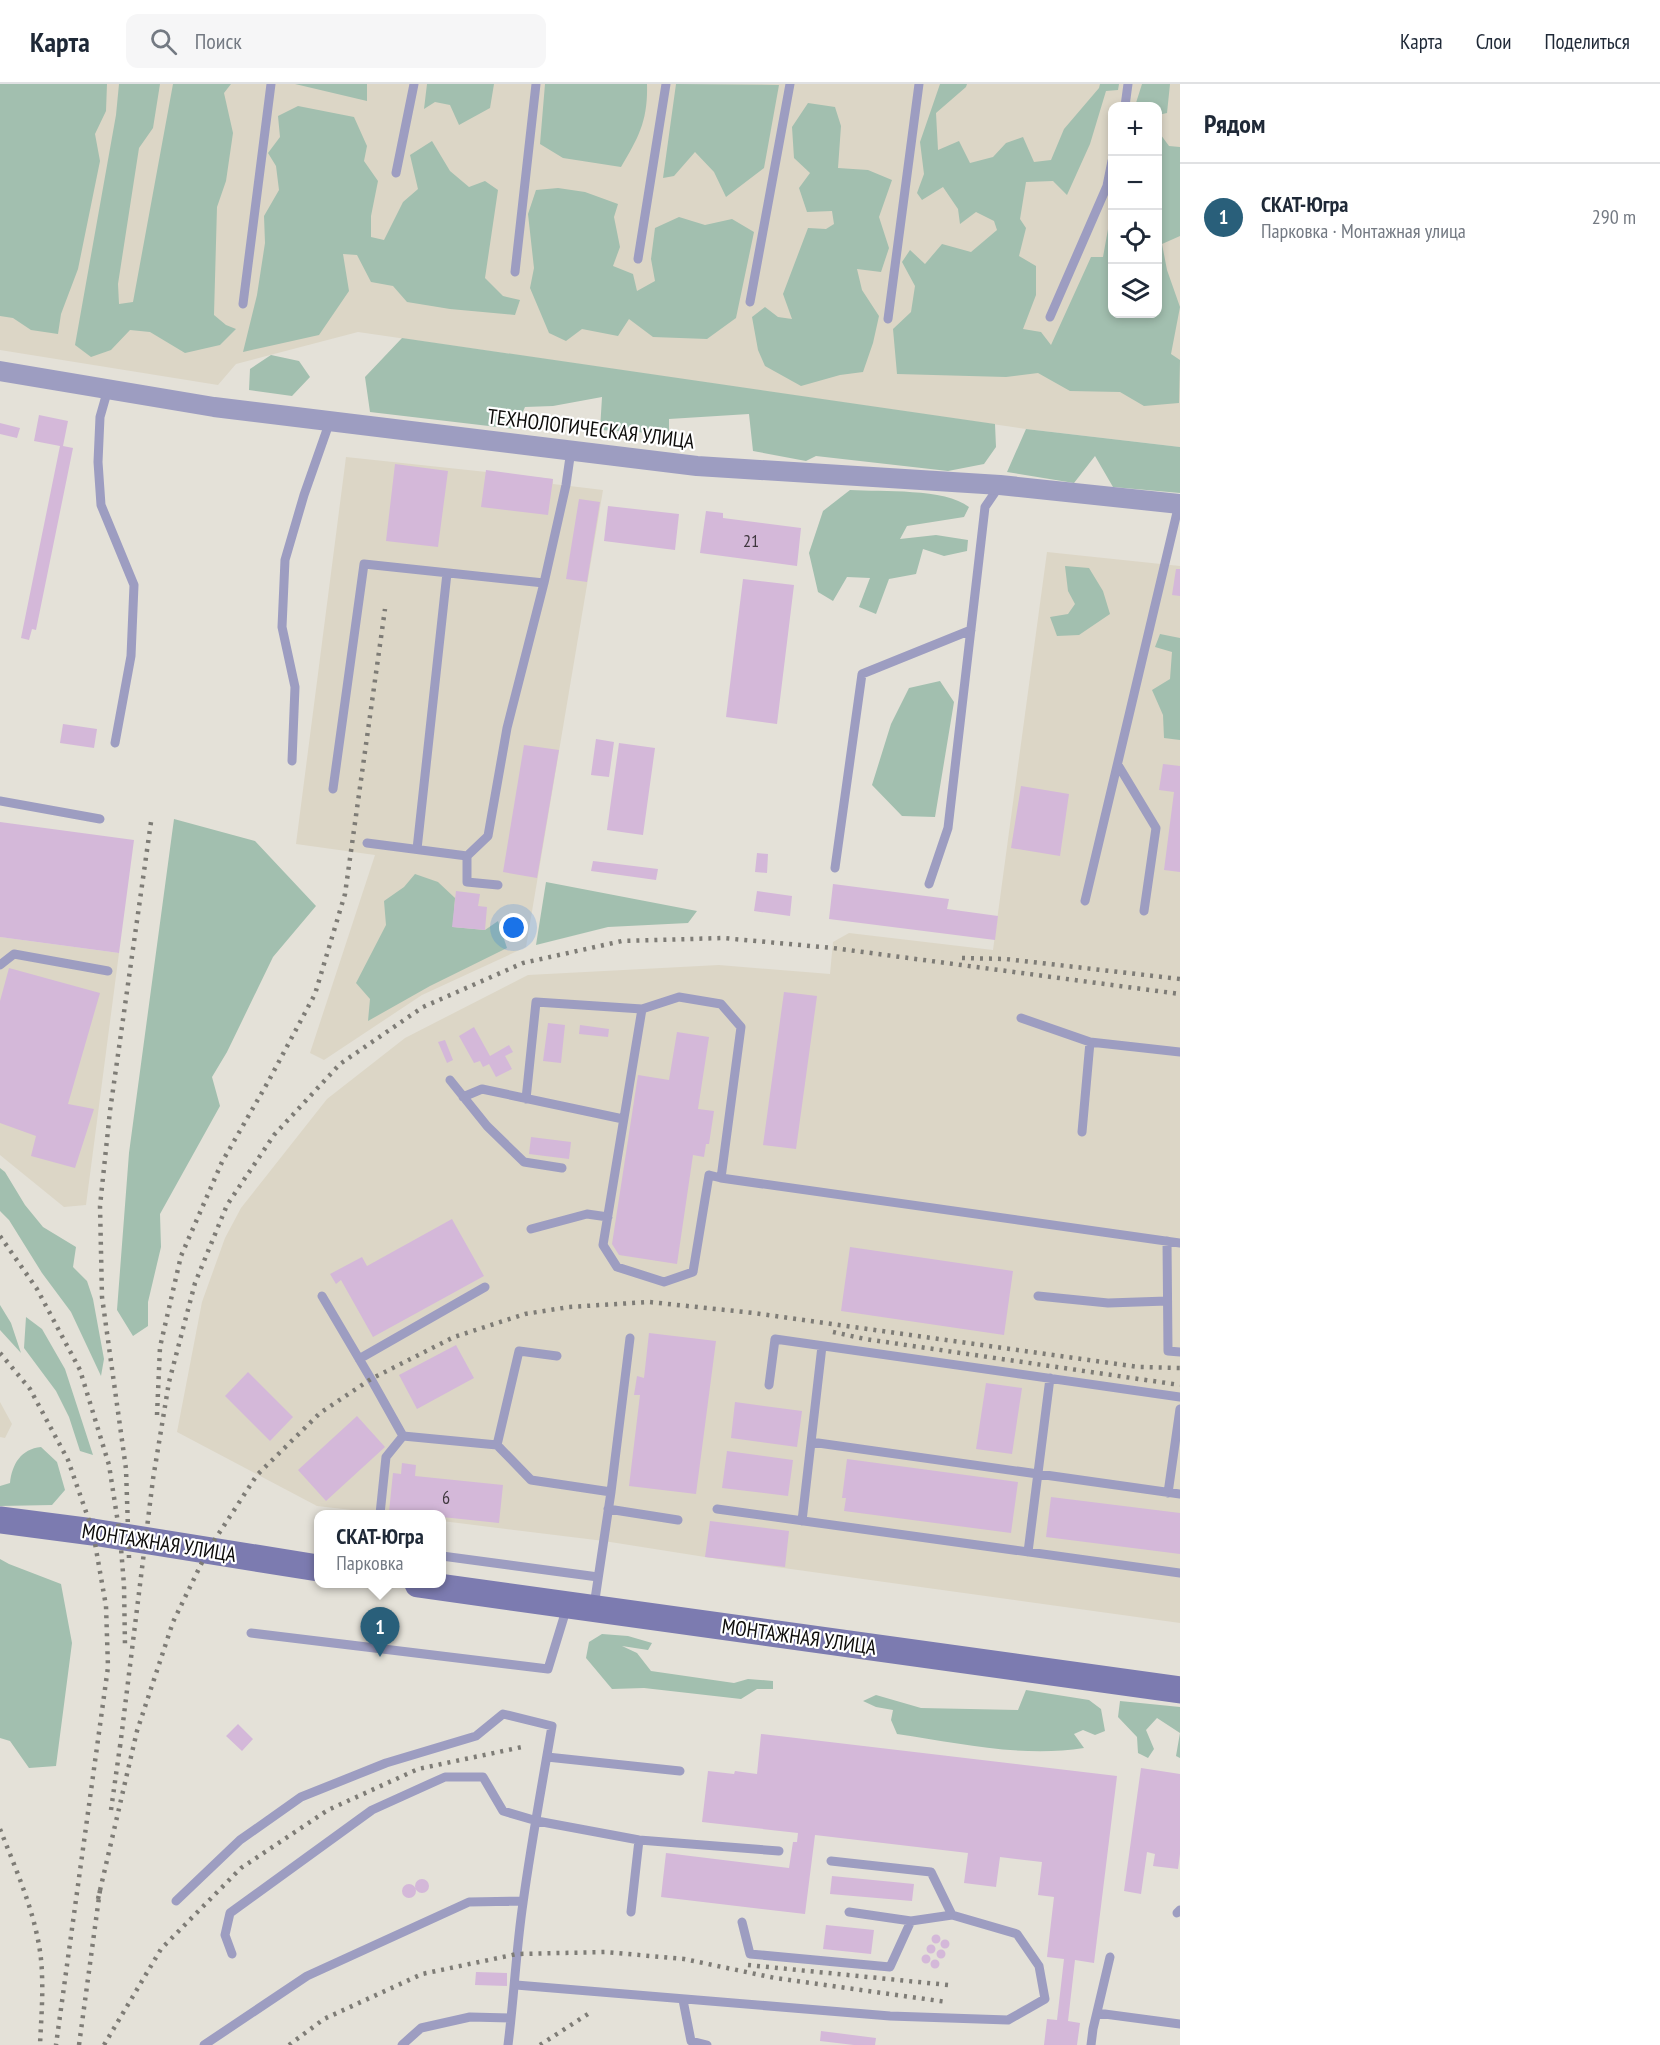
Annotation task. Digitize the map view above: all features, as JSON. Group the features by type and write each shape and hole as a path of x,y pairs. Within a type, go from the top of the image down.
{"street":[{"name":"ТЕХНОЛОГИЧЕСКАЯ УЛИЦА","path":"0,371 214,407 697,466 1000,484 1180,504"},
{"name":"МОНТАЖНАЯ УЛИЦА","path":"0,1520 314,1567"},
{"name":"МОНТАЖНАЯ УЛИЦА","path":"446,1588 1180,1690"}],"lane":[{"path":"243,304 271,84"},
{"path":"396,173 414,84"},
{"path":"515,272 536,84"},
{"path":"638,259 666,84"},
{"path":"750,302 790,84"},
{"path":"888,319 919,84"},
{"path":"1126,102 1128,84"},
{"path":"1050,318 1108,182"},
{"path":"108,389 100,417 98,462 101,505 134,585 131,656 115,743"},
{"path":"292,760 295,687 282,627 285,560 304,495 330,421"},
{"path":"498,885 467,882 467,856 488,836 507,728 544,583 566,486 571,450"},
{"path":"929,884 948,828 986,507 1000,484"},
{"path":"1085,901 1180,504"},
{"path":"333,789 364,564 544,583"},
{"path":"417,849 447,573"},
{"path":"835,868 862,674 971,630"},
{"path":"1118,765 1156,828 1144,911"},
{"path":"0,801 100,819"},
{"path":"367,843 467,856"},
{"path":"0,964 14,954 108,971"},
{"path":"526,1099 536,1002 642,1009 679,997 721,1004 741,1027 722,1178"},
{"path":"642,1009 603,1245 617,1267 664,1282 693,1272 708,1175 1180,1243"},
{"path":"1021,1018 1090,1042 1180,1052"},
{"path":"1082,1132 1090,1042"},
{"path":"450,1080 487,1126 524,1162 562,1168"},
{"path":"463,1097 482,1089 623,1119"},
{"path":"531,1229 587,1214 608,1217"},
{"path":"1167,1241 1168,1351 1180,1352"},
{"path":"359,1359 485,1287"},
{"path":"322,1296 403,1436"},
{"path":"1038,1296 1108,1303 1167,1301"},
{"path":"594,1608 630,1338"},
{"path":"769,1385 775,1339 1180,1397"},
{"path":"802,1521 822,1346"},
{"path":"497,1445 519,1351 557,1356"},
{"path":"1028,1552 1050,1378"},
{"path":"1168,1493 1180,1409"},
{"path":"403,1436 497,1445 531,1480 611,1492"},
{"path":"381,1510 386,1456 403,1436"},
{"path":"811,1442 1180,1494"},
{"path":"608,1509 678,1520"},
{"path":"717,1509 1180,1573"},
{"path":"446,1557 598,1577"},
{"path":"251,1633 548,1669 567,1605"},
{"path":"176,1902 240,1840 301,1797 386,1763 476,1736 503,1714 552,1726 523,1901 508,2045"},
{"path":"547,1757 680,1770"},
{"path":"232,1954 225,1935 230,1913 372,1810 445,1777 483,1777 503,1811 537,1821 639,1840 779,1851"},
{"path":"631,1912 639,1840"},
{"path":"831,1861 931,1872 952,1915"},
{"path":"204,2045 307,1976 469,1902 523,1901"},
{"path":"516,1985 890,2016 1008,2020 1045,1999 1039,1966 1017,1934 952,1915 911,1921 849,1912"},
{"path":"742,1922 750,1954 890,1967 911,1921"},
{"path":"1091,2045 1110,1957"},
{"path":"683,2000 691,2041 706,2045"},
{"path":"1097,2013 1180,2024"},
{"path":"402,2045 421,2028 470,2017 511,2018"}],"shaded area":[{"path":"0,84 1180,84 1180,447 1026,429 358,332 236,364 218,385 0,350"},
{"path":"346,457 553,479 553,484 603,490 526,947 422,995 324,1060 310,1053 375,855 296,844"},
{"path":"1047,552 1180,566 1180,1623 604,1541 446,1521 446,1510 352,1510 317,1506 177,1432 202,1302 225,1238 241,1208 327,1099 405,1038 528,975 719,965 830,974 833,942 849,933 993,950"},
{"path":"0,937 119,953 86,1205 64,1207 0,1155"},
{"path":"0,1402 12,1424 5,1438 0,1437"}],"green space":[{"path":"0,84 107,84 106,111 95,134 100,161 78,269 61,314 58,334 31,330 13,318 0,316"},
{"path":"119,84 160,84 153,128 139,148 118,284 119,304 133,302 173,84 231,84 224,93 233,133 226,181 217,207 214,315 226,325 236,329 220,345 185,353 150,332 130,330 111,350 91,357 75,345 116,115"},
{"path":"295,84 367,84 367,101"},
{"path":"427,84 494,84 490,108 459,125 450,105 435,102 424,109"},
{"path":"545,84 647,84 646,108 641,128 621,167 563,158 540,144"},
{"path":"676,84 779,85 764,168 726,197 714,172 695,152 674,176 663,178"},
{"path":"940,84 967,84 936,113 938,150 959,141 970,163 993,157 1006,143 1023,137 1034,162 1051,160 1064,129 1100,84 1119,84 1118,90 1106,91 1090,144 1067,195 1053,181 1026,182 1020,219 1026,228 1019,256 1036,266 1036,295 1023,329 1041,332 1051,345 1091,257 1103,257 1108,229 1108,318 1162,318 1162,244 1167,270 1180,307 1171,354 1180,360 1179,403 1144,406 1120,392 1070,391 1038,373 1006,377 897,374 893,329 911,312 915,286 902,262 910,250 925,264 942,244 971,252 997,230 994,221 976,212 960,224 958,209 943,187 922,200 917,193 924,174 920,142"},
{"path":"1142,84 1170,84 1167,113 1162,114 1162,102 1136,102"},
{"path":"808,103 835,107 841,126 838,168 868,170 892,180 879,217 889,248 881,272 857,269 862,290 879,316 863,372 840,375 801,386 765,366 758,350 752,317 765,307 778,317 792,319 783,294 808,228 826,229 834,224 832,211 807,212 799,188 810,173 794,158 792,127"},
{"path":"298,106 354,117 367,146 364,161 378,181 371,216 371,237 384,240 403,202 418,189 410,155 432,141 450,171 469,187 485,181 498,190 485,278 503,296 520,300 515,315 450,309 407,302 393,286 371,282 357,255 343,254 349,291 319,335 243,352 257,295 265,243 264,216 279,190 276,166 268,153 280,137 278,116"},
{"path":"1162,136 1169,146 1180,147 1180,236 1162,244"},
{"path":"558,188 585,192 618,204 614,217 620,247 613,266 633,274 637,291 655,281 651,259 655,228 679,217 705,225 732,219 754,232 736,318 707,339 653,337 629,319 618,336 582,329 566,341 549,333 530,288 534,268 528,214 536,190"},
{"path":"402,338 995,424 996,447 984,464 948,471 816,456 806,461 753,451 749,414 669,419 669,434 600,430 602,397 553,406 525,407 515,429 370,412 365,377"},
{"path":"271,355 299,361 310,377 292,396 249,390 250,369"},
{"path":"1026,429 1180,447 1180,493 1113,487 1095,456 1074,483 1007,472"},
{"path":"850,490 929,494 958,501 969,507 964,517 907,526 900,539 936,535 968,540 967,551 944,556 923,549 916,574 889,579 876,614 859,607 870,578 847,577 833,601 818,592 809,553 823,511"},
{"path":"1065,566 1089,568 1103,591 1110,614 1079,635 1057,636 1050,617 1068,614 1075,604 1068,591"},
{"path":"1160,634 1180,638 1180,740 1164,738 1163,715 1152,690 1170,679 1172,652 1155,647"},
{"path":"940,681 954,702 935,817 902,816 872,785 891,724 909,688"},
{"path":"174,819 255,841 316,906 273,957 227,1052 212,1077 220,1106 160,1214 161,1247 148,1302 148,1326 133,1336 117,1310 129,1153"},
{"path":"415,874 438,882 455,898 453,927 485,930 498,921 507,948 430,986 368,1021 370,999 356,983 386,925 384,901 404,887"},
{"path":"546,882 697,911 688,923 608,927 536,945"},
{"path":"0,1168 43,1227 76,1247 73,1267 87,1281 93,1299 104,1359 101,1376 71,1312 42,1273 9,1220 0,1211"},
{"path":"0,1305 11,1323 21,1353 0,1330"},
{"path":"26,1317 42,1329 65,1369 93,1455 80,1451 69,1417 56,1391 24,1348"},
{"path":"41,1447 57,1462 65,1490 52,1505 0,1506 0,1486 10,1483 15,1464 23,1454"},
{"path":"0,1559 61,1584 72,1643 56,1766 29,1768 10,1741 0,1738"},
{"path":"602,1634 628,1636 652,1643 648,1650 622,1646 637,1653 651,1671 734,1683 748,1679 773,1681 773,1689 757,1689 741,1699 644,1688 612,1689 586,1658 589,1642"},
{"path":"1026,1690 1089,1700 1101,1709 1105,1731 1095,1735 1083,1730 1074,1734 1084,1748 1037,1751 990,1748 897,1734 891,1720 893,1710 876,1707 863,1701 876,1695 921,1708 1018,1710"},
{"path":"1120,1701 1180,1707 1180,1733 1157,1718 1146,1730 1154,1749 1148,1758 1138,1753 1137,1737 1118,1717"},
{"path":"1180,1733 1180,1758 1176,1756"}],"building":[{"path":"39,415 68,421 63,446 73,448 36,630 32,629 29,640 21,638 60,446 34,441"},
{"path":"0,423 20,428 17,438 0,434"},
{"path":"395,464 448,471 438,547 386,541"},
{"path":"486,470 553,479 548,515 481,507"},
{"path":"579,499 600,502 587,582 566,579"},
{"path":"608,506 679,514 675,550 604,541"},
{"path":"706,511 723,513 723,518 801,528 797,566 700,553"},
{"path":"1176,569 1180,569 1180,596 1172,595"},
{"path":"743,579 794,585 777,724 726,717"},
{"path":"63,724 97,729 94,748 60,743"},
{"path":"596,739 614,742 609,777 591,775"},
{"path":"619,743 655,748 643,835 607,830"},
{"path":"524,745 559,750 537,878 503,872"},
{"path":"1163,764 1180,766 1180,872 1164,870 1174,792 1159,790"},
{"path":"1021,786 1069,794 1060,856 1011,848"},
{"path":"0,822 134,840 119,953 0,937"},
{"path":"757,853 768,854 767,873 755,872"},
{"path":"593,861 658,869 656,880 591,871"},
{"path":"833,884 949,899 947,909 998,916 995,940 829,919"},
{"path":"456,891 480,894 478,906 487,907 485,930 452,927"},
{"path":"757,891 792,896 790,916 754,911"},
{"path":"9,968 100,993 68,1104 94,1109 75,1168 31,1156 36,1136 0,1123 0,1001"},
{"path":"784,992 817,996 796,1149 763,1145"},
{"path":"548,1023 565,1025 561,1063 543,1061"},
{"path":"580,1025 609,1029 608,1037 579,1034"},
{"path":"474,1027 490,1056 509,1045 513,1052 505,1056 512,1069 496,1077 489,1064 483,1067 480,1061 474,1063 459,1036"},
{"path":"677,1032 709,1037 698,1109 714,1111 709,1144 706,1144 704,1157 693,1155 677,1264 619,1255 612,1244 638,1075 669,1080"},
{"path":"445,1040 453,1060 447,1063 438,1042"},
{"path":"531,1137 571,1142 569,1159 529,1154"},
{"path":"452,1219 484,1276 373,1337 341,1280 336,1284 330,1274 362,1257 367,1266"},
{"path":"850,1247 1013,1271 1004,1335 841,1311"},
{"path":"649,1333 716,1341 696,1494 629,1486 640,1395 634,1395 637,1376 644,1378"},
{"path":"456,1345 474,1378 417,1409 399,1375"},
{"path":"248,1372 293,1417 270,1441 225,1396"},
{"path":"986,1383 1022,1388 1012,1454 976,1449"},
{"path":"735,1402 802,1411 797,1447 731,1438"},
{"path":"357,1416 385,1447 326,1501 298,1470"},
{"path":"727,1451 793,1460 788,1496 722,1488"},
{"path":"847,1459 1018,1482 1011,1533 844,1511 846,1498 842,1498"},
{"path":"402,1463 416,1465 415,1476 503,1485 499,1523 446,1517 446,1510 389,1510 393,1473 401,1474"},
{"path":"1051,1497 1180,1513 1180,1554 1046,1537"},
{"path":"710,1521 789,1531 785,1567 705,1557"},
{"path":"238,1724 253,1739 242,1751 226,1736"},
{"path":"761,1734 1117,1776 1094,1963 1075,1960 1068,2021 1080,2023 1077,2045 1044,2045 1047,2019 1057,2020 1064,1959 1047,1957 1054,1897 1038,1895 1042,1862 1000,1857 996,1887 964,1883 968,1853 815,1835 805,1914 661,1897 666,1853 789,1868 793,1842 797,1842 798,1833 702,1822 708,1771 757,1774"},
{"path":"1141,1768 1180,1774 1180,1854 1178,1869 1153,1866 1155,1854 1147,1852 1141,1894 1124,1891"},
{"path":"832,1876 914,1884 912,1901 830,1894"},
{"path":"422,1879 427,1881 429,1886 427,1891 422,1893 417,1891 415,1886 417,1881"},
{"path":"409,1884 414,1886 416,1891 414,1896 409,1898 404,1896 402,1891 404,1886"},
{"path":"826,1925 874,1930 871,1954 823,1949"},
{"path":"936,1934 941,1939 936,1944 931,1939"},
{"path":"945,1940 949,1944 945,1948 941,1944"},
{"path":"931,1945 935,1949 931,1953 927,1949"},
{"path":"941,1949 946,1954 941,1959 936,1954"},
{"path":"926,1954 931,1959 926,1964 921,1959"},
{"path":"935,1960 939,1964 935,1968 931,1964"},
{"path":"476,1972 507,1973 507,1986 475,1985"},
{"path":"821,2031 876,2038 875,2045 820,2041"}],"railway":[{"path":"157,1415 160,1347 181,1256 222,1162 315,994 345,894 385,609"},
{"path":"129,1558 126,1469 102,1297 100,1206 110,1111 151,822"},
{"path":"120,1747 153,1479 169,1382 195,1283 227,1205 274,1135 340,1064 423,1007 523,963 622,941 723,938 833,948 1180,994"},
{"path":"962,958 1006,959 1180,979"},
{"path":"0,1236 37,1289 80,1370 109,1465 120,1536 125,1646"},
{"path":"98,1899 137,1731 173,1622 208,1550 257,1475 320,1413 371,1379 454,1337 525,1314 569,1307 649,1302 754,1313 1139,1367 1180,1368"},
{"path":"833,1332 865,1339 1180,1385"},
{"path":"0,1353 30,1389 68,1460 93,1532 106,1606 108,1667 56,2045"},
{"path":"111,1810 121,1739"},
{"path":"104,2045 161,1949 241,1868 328,1810 418,1769 522,1747"},
{"path":"0,1829 21,1882 38,1938 42,1984 40,2045"},
{"path":"79,2045 100,1890"},
{"path":"289,2045 324,2019 422,1974 517,1954 605,1952 684,1959 775,1978 947,2002"},
{"path":"748,1965 948,1985"},
{"path":"540,2045 588,2014"}],"place":[{"name":"СКАТ-Югра","path":"380,1657"}]}
